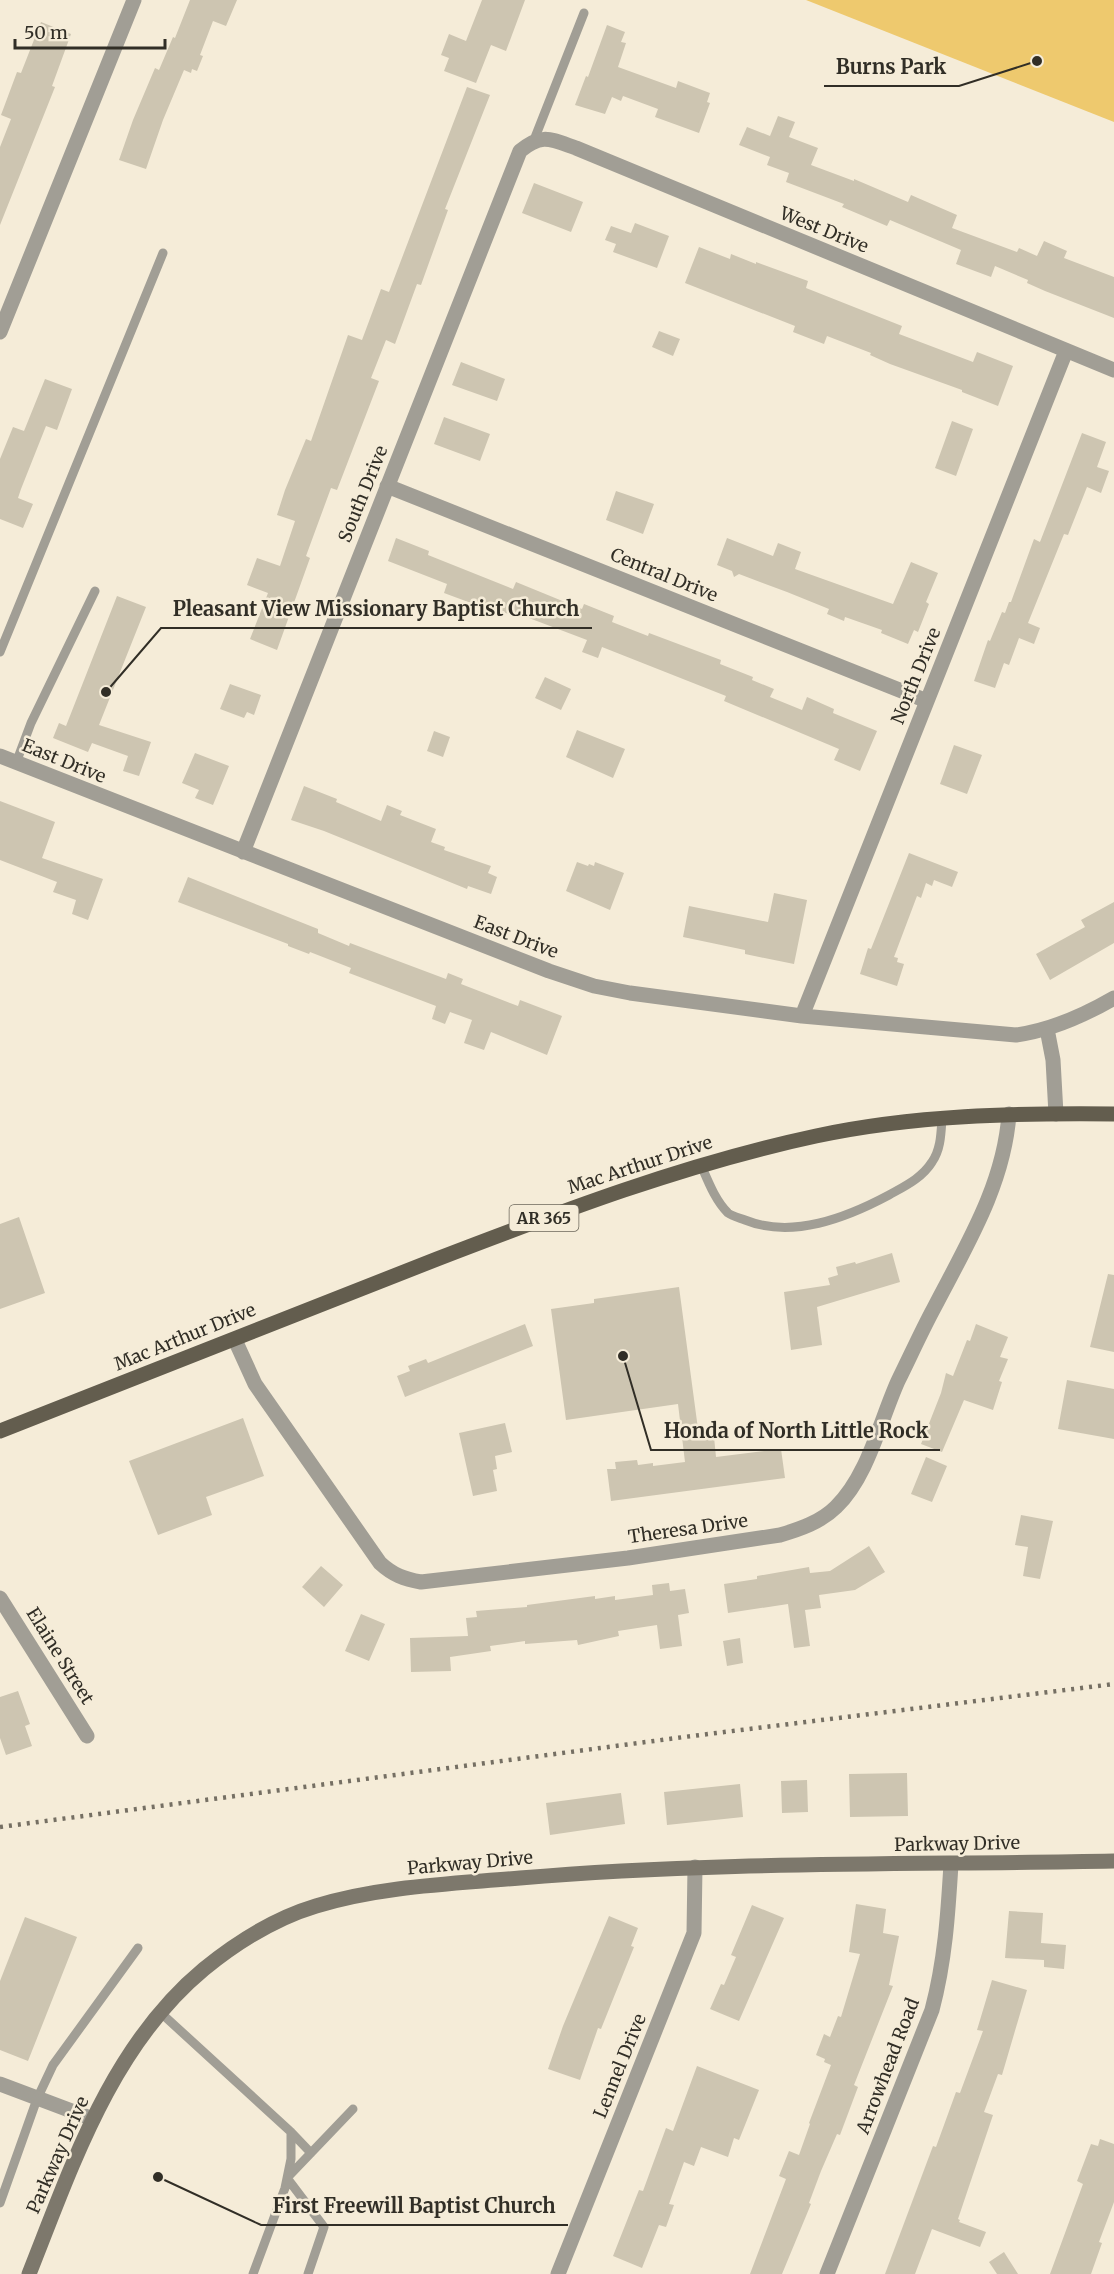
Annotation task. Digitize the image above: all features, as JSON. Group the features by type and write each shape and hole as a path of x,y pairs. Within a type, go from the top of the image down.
{"main road":[{"name":"Mac Arthur Drive","path":"0,1431 235,1340 292,1315 587,1202 701,1165 818,1136 883,1125 942,1118 1009,1114 1114,1114"}],"street":[{"path":"0,332 134,0"},
{"name":"South Drive","path":"243,852 520,151 534,140"},
{"name":"West Drive","path":"534,140 551,140 576,148 1114,370"},
{"name":"North Drive","path":"802,1016 1066,351"},
{"name":"Central Drive","path":"387,486 927,701"},
{"name":"East Drive","path":"0,756 549,971 594,986 802,1016 1016,1035 1069,1022 1114,998"},
{"path":"1047,1029 1053,1060 1056,1114"},
{"name":"Theresa Drive","path":"235,1340 255,1384 380,1563 393,1575 421,1582 432,1581 627,1558 780,1535 824,1517 837,1507 856,1479 898,1383 991,1193 1005,1151 1009,1114"},
{"name":"Elaine Street","path":"0,1598 87,1736"},
{"name":"Parkway Drive","path":"29,2274 93,2119 130,2053 161,2013 204,1969 242,1941 285,1918 313,1907 356,1895 403,1888 596,1871 695,1867 1114,1861"},
{"name":"Arrowhead Road","path":"827,2274 932,2010 941,1975 948,1926 951,1864"},
{"name":"Lennel Drive","path":"558,2274 694,1933 695,1867"},
{"path":"0,2084 93,2119"}],"lane":[{"path":"534,140 584,13"},
{"path":"0,652 163,253"},
{"path":"16,763 31,723 95,591"},
{"path":"701,1165 712,1190 729,1214 759,1225 790,1227 821,1223 867,1207 910,1183 921,1174 933,1161 941,1141 942,1118"},
{"path":"0,2203 37,2099 53,2065 138,1948"},
{"path":"161,2013 291,2132 310,2154"},
{"path":"287,2178 353,2109"},
{"path":"253,2274 287,2178 291,2159 291,2132"},
{"path":"287,2178 324,2227 308,2274"}],"shaded area":[{"path":"806,0 1114,0 1114,122"}],"building":[{"path":"190,0 237,0 226,26 213,21 200,55 203,56 197,71 192,69 191,73 184,70 146,169 119,160 155,68 159,70"},
{"path":"482,0 525,0 506,51 491,45 476,83 444,71 449,58 441,55 449,34 466,41"},
{"path":"41,22 71,34 52,86 55,87 0,225 0,147 11,119 1,115 17,72 21,73"},
{"path":"607,25 625,32 621,42 626,43 618,67 676,88 678,81 710,93 707,102 710,103 699,133 655,117 658,109 623,96 621,101 612,97 605,114 575,105"},
{"path":"467,87 490,95 445,209 448,210 421,285 417,284 395,344 386,340 371,378 379,381 337,490 331,488 306,556 310,558 277,650 250,639 268,593 247,585 257,558 280,566 295,521 277,515 285,490 306,439 311,441 348,335 362,340 381,289 389,292"},
{"path":"778,116 795,122 789,137 818,148 811,165 854,181 854,179 908,202 911,195 957,215 952,228 1017,252 1019,248 1037,256 1044,241 1067,251 1064,258 1114,277 1114,318 1045,291 1027,283 1028,280 995,266 991,277 956,264 961,250 890,220 887,226 842,207 844,204 786,182 789,173 767,165 770,157 739,145 747,127 770,136"},
{"path":"534,183 583,202 571,232 522,213"},
{"path":"635,223 669,236 657,268 613,252 616,244 605,240 611,226 631,233"},
{"path":"699,247 730,259 731,254 808,281 806,288 902,326 899,334 973,362 977,352 1013,366 998,406 962,392 962,390 890,364 870,355 871,353 827,336 824,344 793,332 795,326 685,283"},
{"path":"659,331 680,339 673,356 652,347"},
{"path":"461,362 505,379 497,401 452,385"},
{"path":"45,379 72,389 57,430 46,426 21,489 18,498 33,504 23,528 0,519 0,459 13,427 24,431"},
{"path":"444,417 490,434 480,461 434,444"},
{"path":"952,421 973,429 956,476 935,468"},
{"path":"1082,433 1106,442 1097,467 1109,471 1101,493 1087,487 1068,535 1064,534 1028,623 1040,628 1034,644 1019,638 1009,665 1004,663 995,688 974,681 988,640 990,641 1002,612 1005,613 1011,602 1034,539 1040,542"},
{"path":"616,491 654,504 643,534 606,520"},
{"path":"396,538 429,551 428,555 513,589 516,582 582,609 584,604 614,616 612,622 721,660 720,664 753,677 752,680 774,689 770,697 802,710 807,697 834,709 833,713 877,731 860,771 834,760 839,749 724,701 726,696 602,647 598,658 582,652 587,640 521,615 520,618 444,593 447,584 388,561"},
{"path":"727,538 773,556 778,543 801,552 795,569 893,604 911,562 938,573 926,602 929,604 918,632 914,630 908,644 881,633 882,630 845,617 844,621 827,614 829,609 787,592 739,574 734,577 732,571 717,565"},
{"path":"117,596 146,607 99,725 151,742 139,776 123,771 128,756 92,743 88,752 53,738 59,723 66,726"},
{"path":"545,677 571,689 561,710 535,698"},
{"path":"230,684 261,695 254,715 247,712 244,718 220,709"},
{"path":"577,730 625,749 613,778 566,757"},
{"path":"434,731 450,737 443,757 427,751"},
{"path":"954,745 982,755 967,794 940,784"},
{"path":"195,753 229,766 213,805 195,798 199,790 182,783"},
{"path":"304,786 337,799 336,802 381,821 387,805 402,811 400,815 436,829 431,842 445,847 444,850 491,866 488,873 497,877 491,894 468,886 467,889 324,831 291,820"},
{"path":"0,801 55,822 42,858 103,879 88,920 72,914 76,900 53,892 57,882 0,860"},
{"path":"909,853 958,872 952,887 934,880 932,886 926,883 921,898 917,896 894,957 898,958 897,962 904,964 897,986 860,974 868,948 871,949"},
{"path":"577,862 594,866 595,862 624,873 610,910 566,891"},
{"path":"188,877 318,929 318,933 349,946 350,943 446,979 448,973 463,979 461,984 518,1006 520,1000 562,1016 547,1055 491,1032 484,1050 464,1043 472,1020 450,1012 445,1024 432,1019 436,1006 349,973 351,968 288,946 288,944 178,902"},
{"path":"774,893 807,900 794,964 745,954 745,950 683,937 689,906 768,922"},
{"path":"1114,902 1114,943 1050,980 1036,954 1085,927 1081,920"},
{"path":"19,1217 45,1293 0,1309 0,1224"},
{"path":"892,1253 900,1282 817,1307 822,1345 791,1350 784,1292 830,1285 828,1278 838,1275 836,1267 855,1262 856,1264"},
{"path":"1108,1274 1114,1275 1114,1352 1090,1347"},
{"path":"679,1287 698,1429 713,1427 716,1457 781,1449 785,1478 611,1501 607,1469 616,1469 615,1462 637,1460 638,1465 653,1463 653,1466 685,1462 678,1404 566,1420 551,1309 594,1303 594,1299"},
{"path":"525,1324 533,1346 405,1397 397,1376 410,1371 408,1366 426,1359 428,1363"},
{"path":"976,1324 1008,1337 1000,1357 1008,1359 999,1381 1002,1382 993,1410 964,1400 942,1452 921,1444 941,1393 946,1373 953,1376"},
{"path":"1067,1380 1114,1389 1114,1439 1058,1429"},
{"path":"243,1418 264,1476 206,1497 212,1515 158,1535 129,1461"},
{"path":"505,1423 512,1452 495,1456 497,1469 493,1470 497,1491 473,1496 459,1433"},
{"path":"926,1457 947,1466 932,1502 911,1494"},
{"path":"1021,1515 1053,1521 1040,1579 1023,1576 1028,1547 1015,1545"},
{"path":"869,1546 885,1572 855,1590 819,1595 821,1608 805,1610 810,1646 794,1648 788,1604 728,1613 724,1584 809,1567 810,1573 830,1571"},
{"path":"321,1566 343,1585 324,1607 302,1587"},
{"path":"669,1583 670,1591 685,1589 689,1613 678,1615 682,1646 660,1649 657,1625 618,1631 619,1636 578,1645 577,1640 525,1644 525,1641 490,1646 491,1651 450,1657 451,1671 411,1672 410,1638 468,1636 466,1618 477,1617 476,1611 527,1607 527,1605 595,1596 595,1599 615,1596 615,1600 653,1595 652,1585"},
{"path":"361,1614 385,1624 369,1661 345,1651"},
{"path":"740,1638 743,1663 727,1666 723,1641"},
{"path":"18,1691 30,1724 25,1726 32,1746 6,1755 0,1738 0,1697"},
{"path":"907,1773 908,1816 850,1817 849,1774"},
{"path":"807,1780 808,1812 782,1813 781,1781"},
{"path":"740,1784 743,1817 667,1825 664,1792"},
{"path":"621,1793 625,1824 550,1835 546,1803"},
{"path":"856,1904 886,1909 883,1933 899,1936 889,1985 893,1986 854,2085 858,2087 840,2135 837,2134 821,2171 809,2203 811,2204 782,2274 750,2274 786,2179 779,2176 789,2151 799,2155 831,2065 816,2055 824,2034 830,2037 838,2016 841,2017 860,1954 849,1952"},
{"path":"752,1905 784,1918 739,2021 710,2009 736,1957 731,1955"},
{"path":"1009,1911 1043,1913 1041,1943 1066,1945 1064,1969 1044,1967 1044,1960 1005,1958"},
{"path":"609,1916 638,1928 631,1946 634,1947 601,2029 598,2028 580,2080 548,2069 563,2026"},
{"path":"25,1917 77,1937 28,2061 0,2050 0,1981"},
{"path":"992,1980 1027,1990 1002,2075 998,2074 984,2112 993,2115 958,2219 959,2222 986,2232 980,2247 932,2229 915,2274 885,2274 933,2146 936,2147 956,2092 960,2093 983,2031 977,2030"},
{"path":"697,2066 759,2090 739,2140 734,2138 728,2157 701,2147 694,2166 684,2162 669,2204 674,2205 666,2227 659,2225 642,2268 613,2256 639,2190 643,2191 666,2128 673,2131"},
{"path":"1100,2139 1114,2144 1114,2202 1099,2242 1102,2243 1091,2274 1050,2274 1083,2184 1077,2181 1091,2144 1098,2146"},
{"path":"1004,2252 1018,2274 997,2274 989,2262"}],"railway":[{"path":"0,1827 684,1737 1114,1684"}],"place":[{"name":"Burns Park","path":"1037,61"},
{"name":"Pleasant View Missionary Baptist Church","path":"106,692"},
{"name":"Honda of North Little Rock","path":"623,1356"},
{"name":"First Freewill Baptist Church","path":"158,2177"}]}
